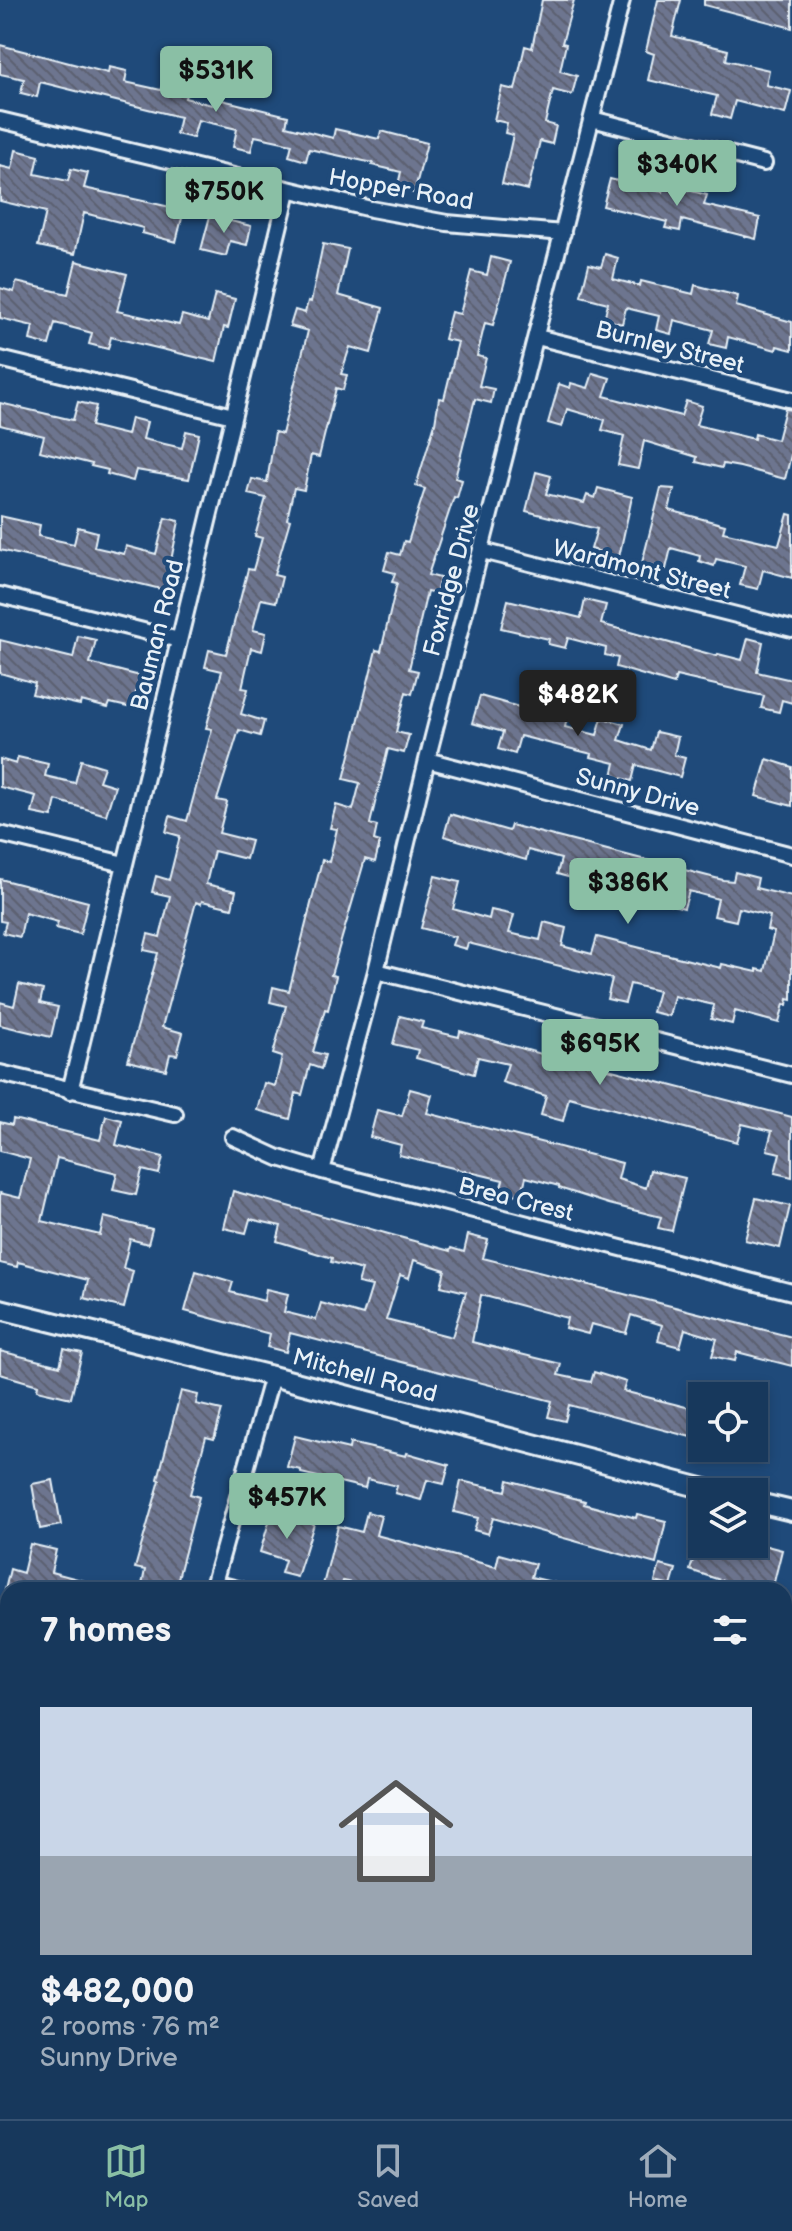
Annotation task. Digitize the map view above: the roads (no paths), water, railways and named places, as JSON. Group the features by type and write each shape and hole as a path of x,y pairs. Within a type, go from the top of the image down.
{"street":[{"name":"Foxridge Drive","path":"322,1171 376,971 622,0"},
{"path":"592,119 764,163"},
{"name":"Hopper Road","path":"0,120 288,191 447,223 563,233"},
{"name":"Bauman Road","path":"70,1091 288,191"},
{"name":"Burnley Street","path":"537,337 792,400"},
{"path":"0,359 233,416"},
{"name":"Wardmont Street","path":"482,551 792,629"},
{"path":"0,595 179,640"},
{"name":"Sunny Drive","path":"427,760 792,855"},
{"path":"0,834 124,864"},
{"path":"376,971 792,1075"},
{"path":"0,1073 175,1114"},
{"name":"Brea Crest","path":"233,1137 279,1158 322,1171 792,1292"},
{"name":"Mitchell Road","path":"0,1309 688,1484"},
{"path":"214,1582 272,1376"},
{"path":"768,1505 792,1511"}]}
